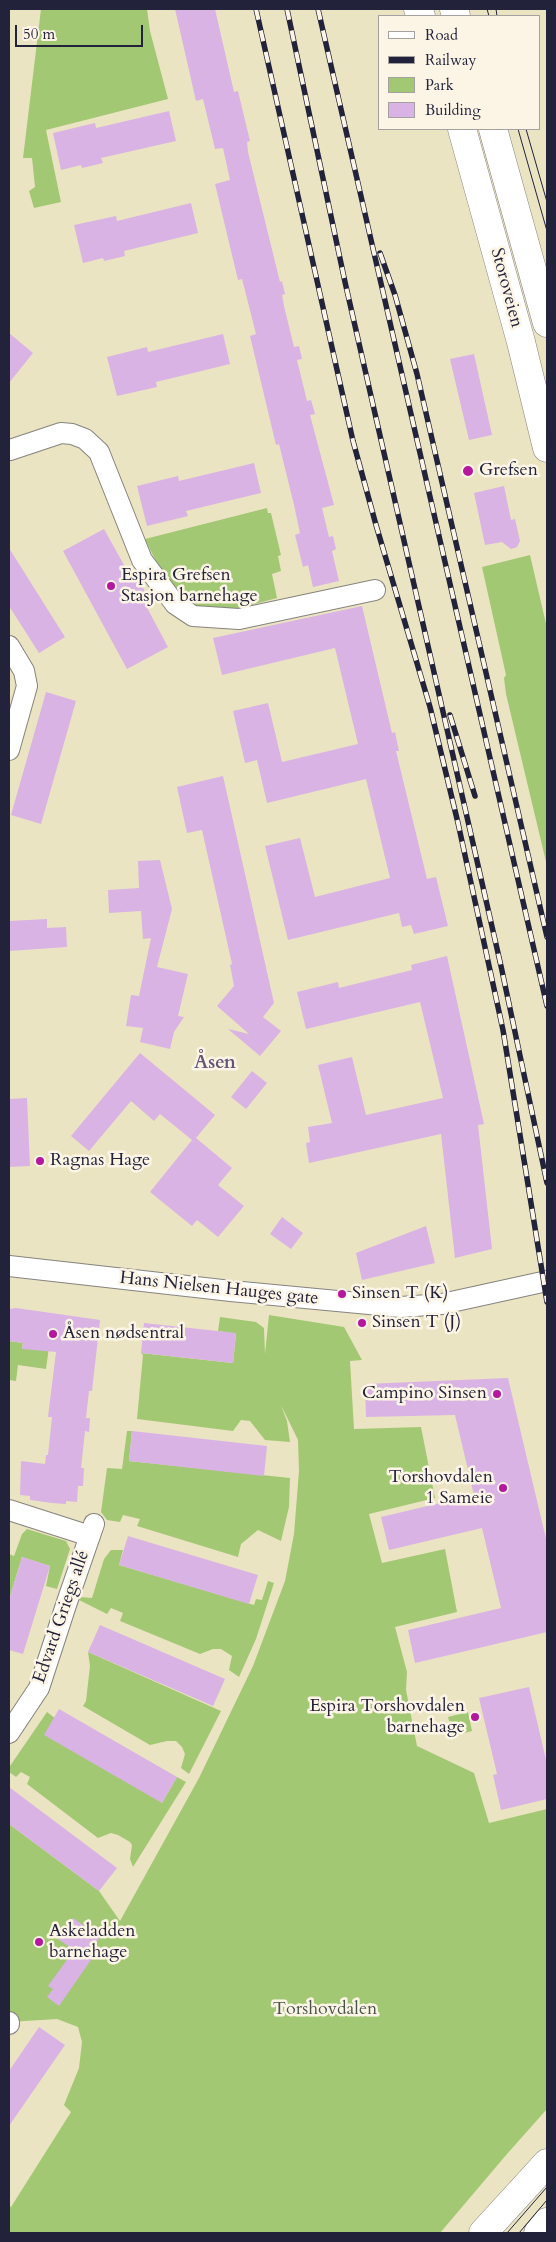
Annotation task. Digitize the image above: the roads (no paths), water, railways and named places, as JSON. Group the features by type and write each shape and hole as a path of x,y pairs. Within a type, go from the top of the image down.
{"highway":[{"name":"Storoveien","path":"462,130 521,342 547,448"},
{"name":"Storoveien","path":"494,130 547,323"},
{"path":"483,2233 547,2163"},
{"path":"538,2233 547,2222"}],"street":[{"path":"9,454 61,433 72,434 85,439 100,452 142,560 175,604 193,616 239,619 375,590"},
{"path":"9,646 24,671 27,686 9,750"},
{"name":"Hans Nielsen Hauges gate","path":"9,1266 231,1291 401,1307 442,1304 547,1281"},
{"name":"Edvard Griegs allé","path":"9,1510 92,1530 39,1688 9,1733"}],"tram line":[{"path":"487,9 489,15"},
{"path":"496,9 497,15"},
{"path":"518,130 547,231"},
{"path":"526,130 547,202"},
{"path":"507,2233 547,2187"},
{"path":"519,2233 547,2200"}],"railway":[{"path":"256,9 353,441 430,707 458,823 503,1030 547,1302"},
{"path":"287,9 345,282 501,966 547,1183"},
{"path":"318,9 547,1006"},
{"path":"380,253 395,295 417,374 547,937"},
{"path":"450,715 475,796"}],"place":[{"name":"Grefsen","path":"468,471"},
{"name":"Espira Grefsen Stasjon barnehage","path":"111,586"},
{"name":"Ragnas Hage","path":"40,1161"},
{"name":"Sinsen T (K)","path":"342,1294"},
{"name":"Sinsen T (J)","path":"362,1323"},
{"name":"Åsen nødsentral","path":"53,1334"},
{"name":"Campino Sinsen","path":"497,1394"},
{"name":"Torshovdalen 1 Sameie","path":"503,1488"},
{"name":"Espira Torshovdalen barnehage","path":"475,1717"},
{"name":"Askeladden barnehage","path":"39,1942"}],"district":[{"name":"Åsen","path":"215,1064"}],"park label":[{"name":"Torshovdalen","path":"325,2010"}]}
